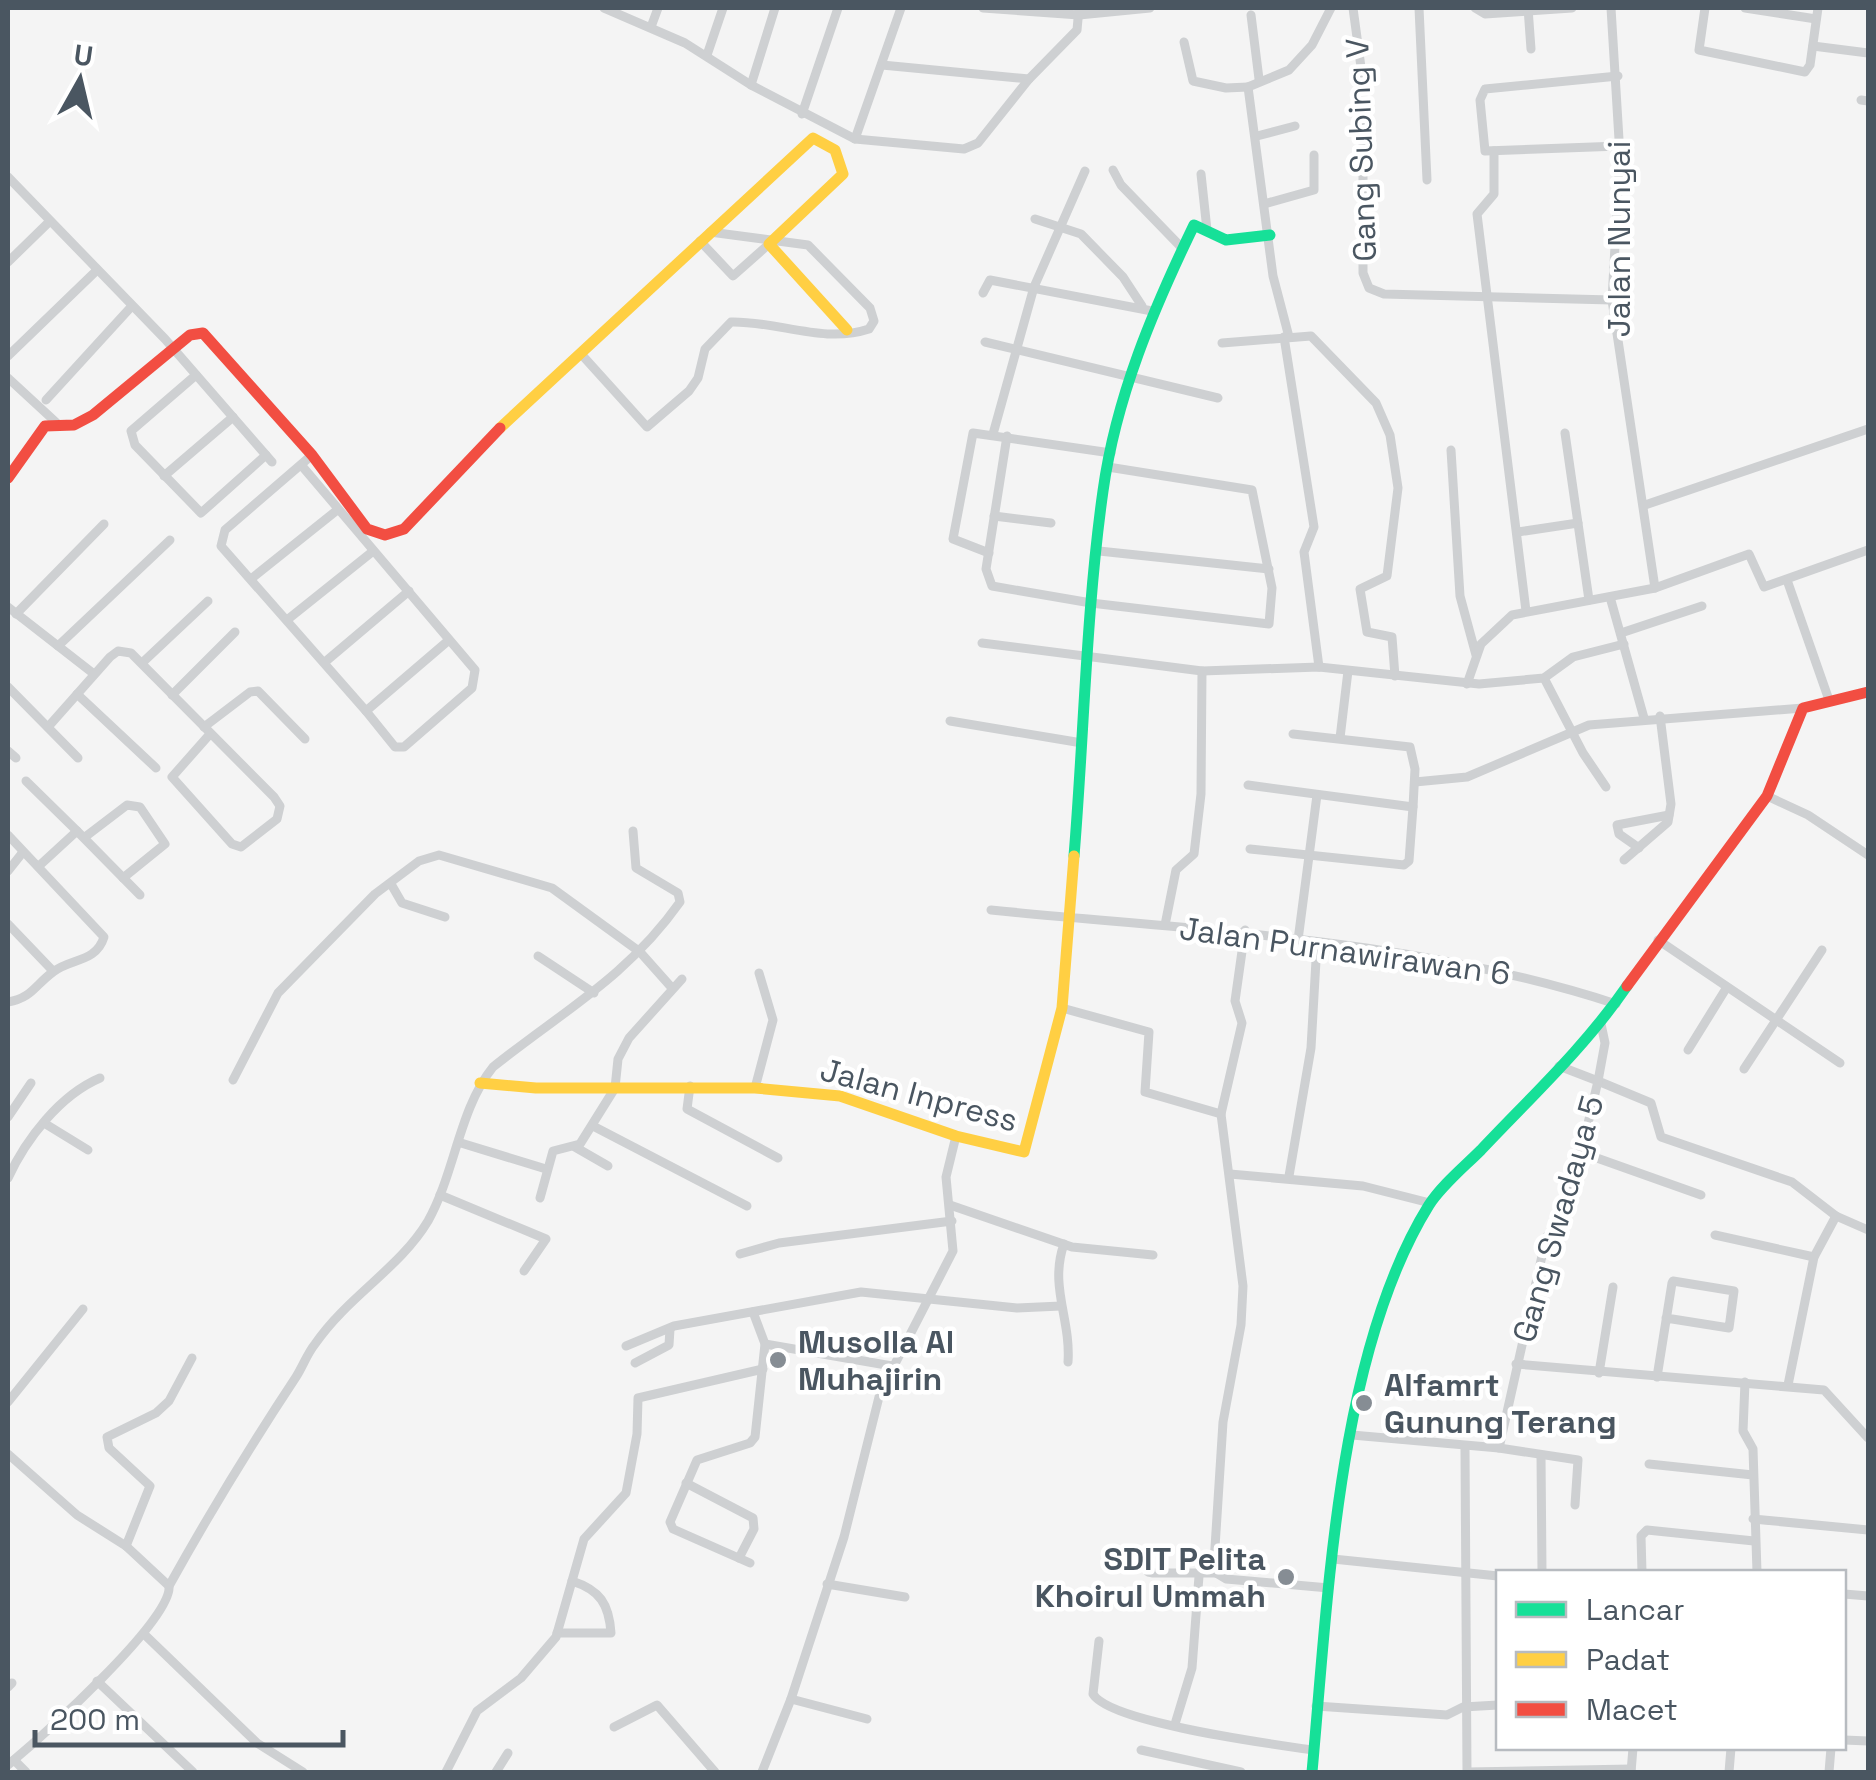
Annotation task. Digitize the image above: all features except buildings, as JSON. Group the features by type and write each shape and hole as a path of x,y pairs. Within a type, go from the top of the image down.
{"street":[{"path":"604,8 707,54 802,114 854,139 913,147 972,147 1077,30 1079,11"},
{"path":"651,27 658,8"},
{"path":"707,54 723,8"},
{"path":"752,85 775,8"},
{"path":"802,114 838,8"},
{"path":"854,139 901,8"},
{"path":"983,8 1150,8"},
{"path":"1184,42 1193,81 1226,88 1248,87 1289,70 1302,57 1331,8"},
{"name":"Gang Subing V","path":"1353,8 1362,82 1363,273 1369,288 1384,294 1612,300"},
{"path":"1419,8 1427,180"},
{"path":"1477,10 1572,8"},
{"name":"Jalan Nunyai","path":"1611,8 1620,146 1612,300 1656,588"},
{"path":"1705,8 1698,48 1702,51 1804,72 1813,46 1817,13 1745,8"},
{"path":"1528,9 1530,50"},
{"path":"1251,16 1260,79"},
{"path":"1813,46 1868,53"},
{"path":"882,64 1029,79"},
{"path":"1618,76 1485,90 1480,100 1484,151 1620,146"},
{"path":"1248,87 1273,276 1287,337 1314,527 1304,554 1319,667"},
{"path":"1257,136 1294,126"},
{"path":"8,478 40,430 52,424 74,426 93,415 176,351 190,335 203,333 312,455 367,529 378,536 389,536 404,528 504,424 582,355 705,237 813,138 819,138 838,156 844,174 733,276 705,237"},
{"path":"1494,151 1494,194 1477,214 1526,611"},
{"path":"1264,204 1314,190 1314,155"},
{"path":"1113,170 1121,185 1182,248 1194,225 1231,240 1270,234"},
{"path":"992,434 1034,287 1085,171"},
{"path":"1201,174 1208,230"},
{"path":"8,178 95,272 176,351 196,374 233,417 269,458 201,513 164,476 130,433 196,374"},
{"path":"1035,219 1082,234 1147,308"},
{"path":"8,262 49,222"},
{"path":"582,355 647,426 689,391 698,378 705,349 730,322 767,324 818,336 870,329 874,321 870,308 808,246 705,237"},
{"path":"772,242 847,330"},
{"name":"Jalan Inpress","path":"480,1084 755,1088 840,1096 956,1136 1024,1152 1062,1008 1092,603 1108,467 1147,308 1182,248"},
{"path":"8,356 95,272"},
{"path":"983,294 990,280 1147,308"},
{"path":"46,400 131,307"},
{"path":"1222,344 1308,336 1318,341 1376,403 1390,435 1398,488 1390,566 1384,579 1360,589 1366,632 1392,637 1394,676"},
{"path":"985,342 1218,398"},
{"path":"8,378 60,426"},
{"path":"164,476 233,417"},
{"path":"1646,505 1868,429"},
{"path":"1566,433 1589,600"},
{"path":"989,553 955,542 954,527 973,434 1111,453"},
{"path":"1007,436 989,553 987,577 992,586 1264,626 1273,616 1272,588 1252,490 1108,467"},
{"path":"1451,450 1460,596 1476,655"},
{"path":"302,466 476,670 476,681 410,744 395,747 222,546 220,536 312,455"},
{"path":"251,579 336,510"},
{"path":"994,516 1051,523"},
{"path":"1518,532 1578,523"},
{"path":"94,674 12,611 104,524"},
{"path":"58,646 170,540"},
{"path":"1467,684 1476,655 1500,622 1526,611 1656,588 1750,554 1762,586 1868,550"},
{"path":"1099,551 1269,568"},
{"path":"287,620 372,552"},
{"path":"1787,580 1829,700"},
{"path":"325,662 410,592"},
{"path":"1610,598 1644,718"},
{"path":"142,663 208,602"},
{"path":"982,643 1202,671 1319,667 1467,684 1544,678 1573,657 1702,606"},
{"path":"172,695 235,632"},
{"path":"366,711 449,640"},
{"path":"48,726 118,651 131,653 142,663 172,695 207,730 280,806 277,819 241,846 232,844 172,778 207,730 250,692 258,691 304,739"},
{"path":"1165,925 1176,870 1194,854 1202,794 1202,671"},
{"path":"1340,738 1348,671"},
{"path":"1544,678 1572,734 1606,787"},
{"path":"8,686 78,758"},
{"path":"1415,782 1466,777 1589,726 1660,716 1803,708 1868,692"},
{"path":"77,694 156,768"},
{"path":"1312,1772 1329,1588 1352,1434 1365,1360 1389,1288 1430,1203 1601,1024 1658,940 1720,864 1767,796 1803,708"},
{"path":"1624,860 1667,824 1670,815 1660,716"},
{"path":"950,721 1082,743"},
{"path":"1250,850 1404,865 1408,860 1415,782 1410,747 1293,734"},
{"path":"26,780 140,895"},
{"path":"1248,785 1414,807"},
{"path":"1298,940 1318,795"},
{"path":"1767,796 1808,815 1868,856"},
{"path":"40,865 127,805 140,807 165,844 123,878"},
{"path":"1639,848 1620,834 1618,825 1670,815"},
{"path":"26,1772 11,1763 144,1635 170,1597 169,1586 224,1487 312,1346 350,1298 404,1254 440,1194 480,1084 523,1043 594,993 640,952 681,898 666,884 636,868 633,830"},
{"path":"8,836 40,865 104,937 93,954 53,971 30,996 8,1002"},
{"path":"8,872 24,852"},
{"path":"233,1080 278,993 374,894 419,862 439,855 552,888 640,952 672,988"},
{"path":"391,884 402,903 445,917"},
{"name":"Jalan Purnawirawan 6","path":"991,910 1246,930 1522,976 1616,1004"},
{"path":"8,924 53,971"},
{"path":"1216,1574 1219,1453 1242,1305 1221,1114 1242,1023 1235,1001 1246,930"},
{"path":"1658,940 1840,1063"},
{"path":"1289,1176 1311,1048 1316,943"},
{"path":"1744,1069 1822,950"},
{"path":"538,956 594,993"},
{"path":"755,1088 773,1020 759,973"},
{"path":"574,1147 593,1126 615,1088 618,1059 629,1038 682,978"},
{"path":"1688,1050 1727,987"},
{"path":"1062,1008 1149,1032 1145,1092 1221,1114"},
{"name":"Gang Swadaya 5","path":"1499,1448 1546,1238 1569,1204 1605,1043 1601,1024"},
{"path":"1558,1065 1651,1104 1661,1137 1792,1182 1836,1216 1868,1230"},
{"path":"9,1170 44,1123 77,1088 100,1078"},
{"path":"8,1117 31,1084"},
{"path":"690,1086 687,1109 699,1119 778,1158"},
{"path":"44,1123 88,1150"},
{"path":"593,1126 747,1206"},
{"path":"762,1772 791,1699 844,1537 880,1392 953,1251 946,1177 956,1136"},
{"path":"461,1143 546,1169"},
{"path":"540,1198 554,1149 574,1147 608,1166"},
{"path":"1580,1152 1700,1195"},
{"path":"1230,1174 1289,1176 1362,1186 1430,1203"},
{"path":"440,1194 546,1239 524,1272"},
{"path":"950,1206 1094,1252 1153,1254"},
{"path":"1788,1385 1814,1257 1836,1216"},
{"path":"740,1254 779,1244 952,1220"},
{"path":"1716,1235 1814,1257"},
{"path":"1064,1244 1055,1279 1068,1328 1068,1362"},
{"path":"1657,1378 1666,1318 1673,1281 1734,1291 1728,1328 1666,1318"},
{"path":"1600,1373 1613,1287"},
{"path":"626,1346 670,1328 860,1292 931,1296 997,1306 1061,1306"},
{"path":"8,1402 83,1309"},
{"path":"750,1563 671,1527 672,1508 702,1456 742,1446 755,1437 765,1344 753,1312"},
{"path":"635,1363 665,1349 670,1328"},
{"path":"765,1344 892,1366"},
{"path":"126,1546 150,1486 109,1448 107,1437 111,1431 156,1413 169,1401 192,1358"},
{"path":"1516,1364 1657,1378 1788,1385 1830,1393 1868,1438"},
{"path":"446,1772 477,1710 521,1678 558,1633 584,1539 626,1493 640,1396 764,1369"},
{"path":"1744,1382 1743,1431 1753,1449 1757,1570"},
{"path":"1352,1434 1578,1460 1575,1505"},
{"path":"1465,1448 1463,1707 1467,1772 1631,1771"},
{"path":"8,1454 77,1515 126,1546 169,1586"},
{"path":"1541,1455 1542,1570"},
{"path":"1649,1464 1753,1475"},
{"path":"686,1483 753,1518 754,1529 739,1558"},
{"path":"1753,1518 1868,1530"},
{"path":"1642,1570 1641,1536 1646,1530 1754,1541"},
{"path":"1143,1554 1148,1572 1216,1574 1226,1579 1329,1588"},
{"path":"1333,1559 1496,1576"},
{"path":"1175,1724 1192,1668 1199,1576"},
{"path":"558,1633 611,1633 608,1606 590,1586 572,1581"},
{"path":"828,1584 905,1598"},
{"path":"144,1635 257,1743 303,1772"},
{"path":"1100,1641 1093,1694 1099,1704 1111,1711 1312,1750"},
{"path":"98,1681 193,1772"},
{"path":"791,1699 867,1719"},
{"path":"614,1727 657,1704 715,1772"},
{"path":"1316,1706 1446,1714 1463,1707 1496,1704"},
{"path":"1141,1750 1241,1772"},
{"path":"496,1772 508,1753"}],"traffic: fast":[{"path":"1074,856 1097,536 1109,456 1127,388 1164,289 1194,225 1226,240 1270,235"},
{"path":"1312,1772 1342,1480 1374,1332 1398,1265 1434,1198 1576,1051 1627,986"}],"traffic: slow":[{"path":"500,428 813,138 835,150 843,174 769,244 847,330"},
{"path":"480,1083 536,1088 755,1088 840,1096 956,1136 1024,1152 1062,1008 1074,856"}],"traffic: jam":[{"path":"8,478 45,426 74,425 93,415 190,335 203,333 312,455 367,529 385,535 404,529 500,428"},
{"path":"1627,986 1767,796 1803,708 1868,692"}],"place":[{"name":"Musolla Al Muhajirin","path":"778,1360"},
{"name":"Alfamrt Gunung Terang","path":"1364,1403"},
{"name":"SDIT Pelita Khoirul Ummah","path":"1286,1577"}]}
